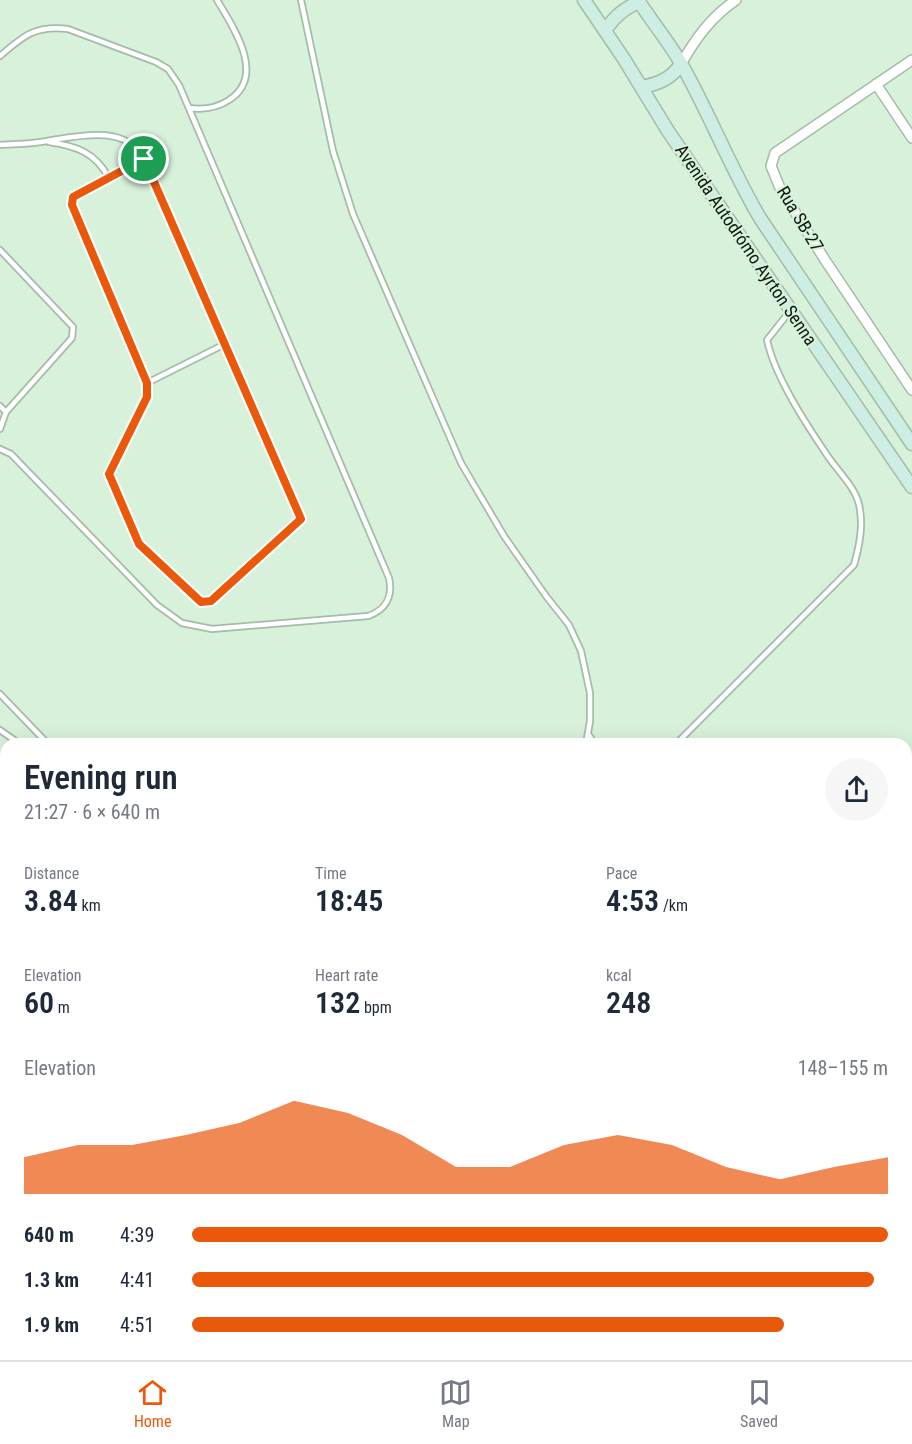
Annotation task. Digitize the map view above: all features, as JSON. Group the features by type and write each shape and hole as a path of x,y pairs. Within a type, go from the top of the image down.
{"street":[{"name":"Avenida Autodrómo Ayrton Senna","path":"584,0 668,131 912,488"},
{"path":"641,87 666,80 675,73 697,37 718,12 736,0"},
{"name":"Avenida Autodrómo Ayrton Senna","path":"641,1 681,64 741,186 760,218 912,444"},
{"path":"605,31 614,17 641,1"},
{"name":"Rua SB-27","path":"912,60 775,153 771,166 780,188 825,260 912,390"},
{"path":"876,84 912,138"}],"lane":[{"path":"189,108 211,108 227,102 241,90 244,80 246,62 242,45 217,0"},
{"path":"301,0 333,151 349,203 461,463 504,536 576,638 589,680 591,707 587,738"},
{"path":"0,56 32,31 49,28 68,29 162,65 176,79 389,578 391,590 388,601 380,611 362,617 212,629 182,623 157,605 11,454 0,449"},
{"path":"0,145 46,141 68,136 115,136 133,144 144,159 301,519 211,601 201,602 139,544 109,474 147,397 147,383 72,205 73,197 144,159"},
{"path":"46,141 69,145 84,151 98,161 109,178"},
{"path":"0,250 73,327 72,338 6,412 0,429"},
{"path":"682,738 854,565 861,533 858,501 794,402 770,354 767,340 791,310"},
{"path":"147,383 225,344"},
{"path":"0,406 6,412"},
{"path":"0,693 41,738"},
{"path":"588,734 591,738"}],"route":[{"path":"144,159 301,519 211,601 201,602 139,544 109,474 147,397 147,383 72,205 73,197 144,159"}]}
